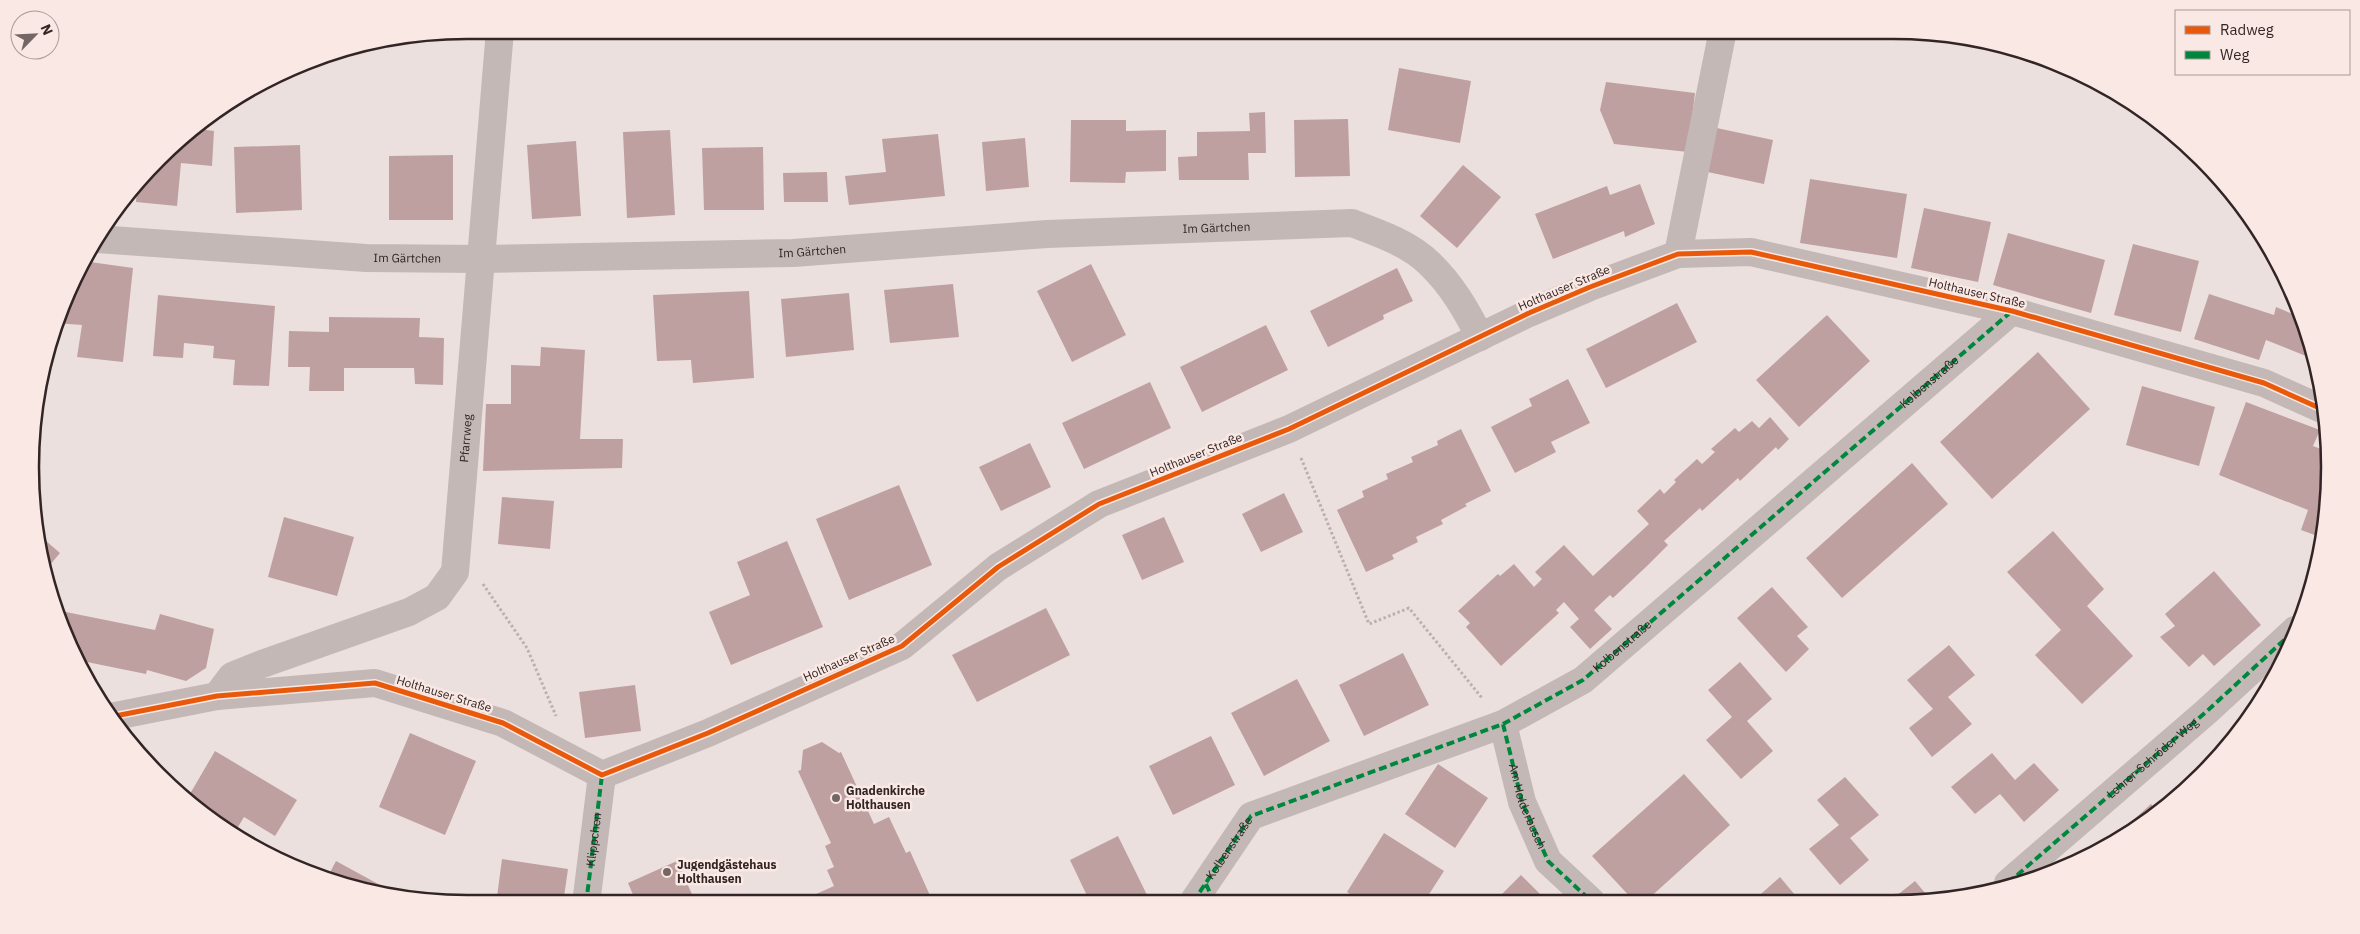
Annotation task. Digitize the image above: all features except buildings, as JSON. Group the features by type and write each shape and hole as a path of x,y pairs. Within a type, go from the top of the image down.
{"street":[{"name":"Pfarrweg","path":"217,696 232,676 409,612 437,597 455,572 499,39"},
{"path":"1678,254 1721,39"},
{"name":"Im Gärtchen","path":"105,239 366,258 481,259 793,254 1047,234 1352,224 1391,238 1430,263 1461,301 1480,337"},
{"name":"Holthauser Straße","path":"118,715 217,696 375,683 503,723 602,775 708,732 902,646 998,567 1099,504 1289,429 1480,337 1590,287 1678,254 1751,252 2012,311 2264,383 2317,407"},
{"name":"Kolbenstraße","path":"1206,895 1251,816 1503,724 1583,680 2012,311"},
{"name":"Lehrer-Schröder-Weg","path":"2014,878 2206,712 2285,639"},
{"name":"Am Holderbusch","path":"1503,724 1522,802 1548,861 1585,895"},
{"name":"Klippchen","path":"587,895 602,775"}],"path":[{"path":"1289,429 1369,624 1409,608 1503,724"},
{"path":"456,558 479,578 527,648 555,712 568,757"}],"marked path":[{"path":"1198,895 1251,816 1503,724 1583,680 2012,311"},
{"path":"2014,878 2206,712 2285,639"},
{"path":"1503,724 1522,802 1548,861 1585,895"},
{"path":"587,895 602,775"},
{"path":"1206,884 1211,895"}],"cycle path":[{"path":"118,715 217,696 375,683 503,723 602,775 708,733 902,646 998,567 1099,504 1289,429 1529,313 1590,287 1678,254 1751,252 2012,311 2264,383 2317,407"}],"place":[{"name":"Gnadenkirche Holthausen","path":"836,798"},
{"name":"Jugendgästehaus Holthausen","path":"667,872"}]}
